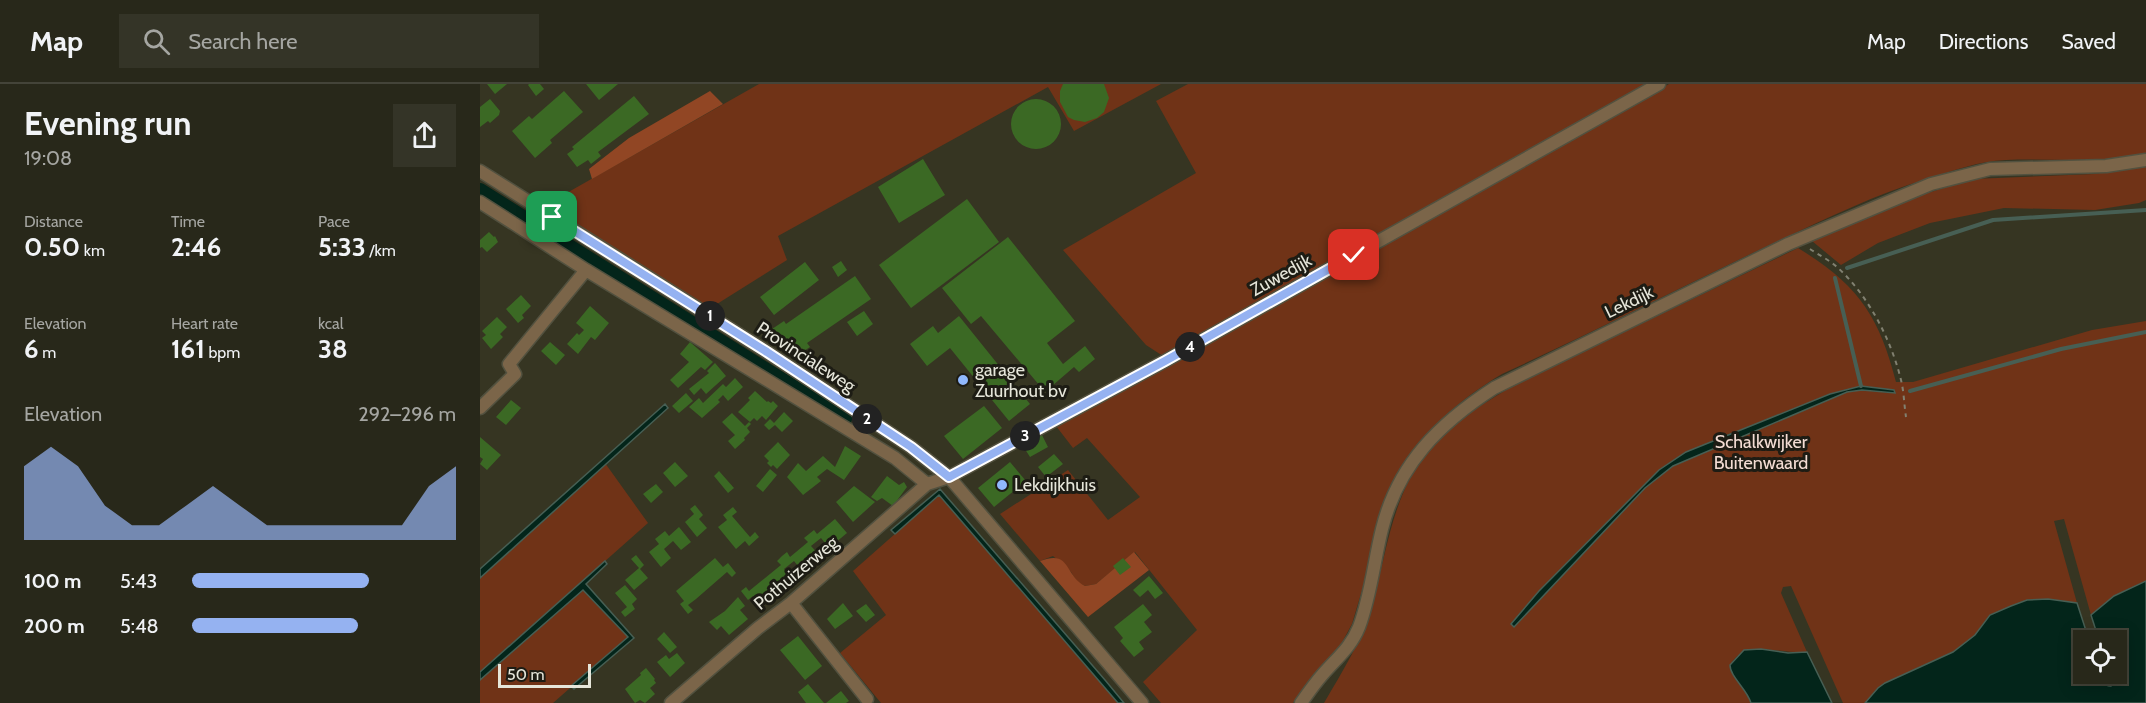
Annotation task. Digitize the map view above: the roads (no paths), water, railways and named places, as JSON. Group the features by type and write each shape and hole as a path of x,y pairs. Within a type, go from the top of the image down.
{"street":[{"name":"Zuwedijk","path":"949,477 1165,361 1659,84"},
{"name":"Lekdijk","path":"1301,703 1324,673 1341,657 1358,628 1370,590 1383,527 1393,499 1413,461 1443,426 1494,388 1797,240 1931,184 1990,170 2106,166 2146,160"},
{"name":"Provincialeweg","path":"480,171 767,352 911,447 949,477 1142,703"},
{"path":"480,202 586,270 895,459 927,484"},
{"path":"480,408 515,374 509,364 586,270"},
{"name":"Pothuizerweg","path":"671,703 758,628 791,603 927,484 949,477"},
{"path":"791,603 867,699"}],"waterway":[{"path":"480,190 845,419"},
{"path":"1847,268 1993,220 2146,210"},
{"path":"1835,278 1861,386"},
{"path":"1910,391 2061,349 2146,332"}],"place":[{"name":"garage Zuurhout bv","path":"963,380"},
{"name":"Lekdijkhuis","path":"1002,485"}],"park label":[{"name":"Schalkwijker Buitenwaard","path":"1761,452"}]}
